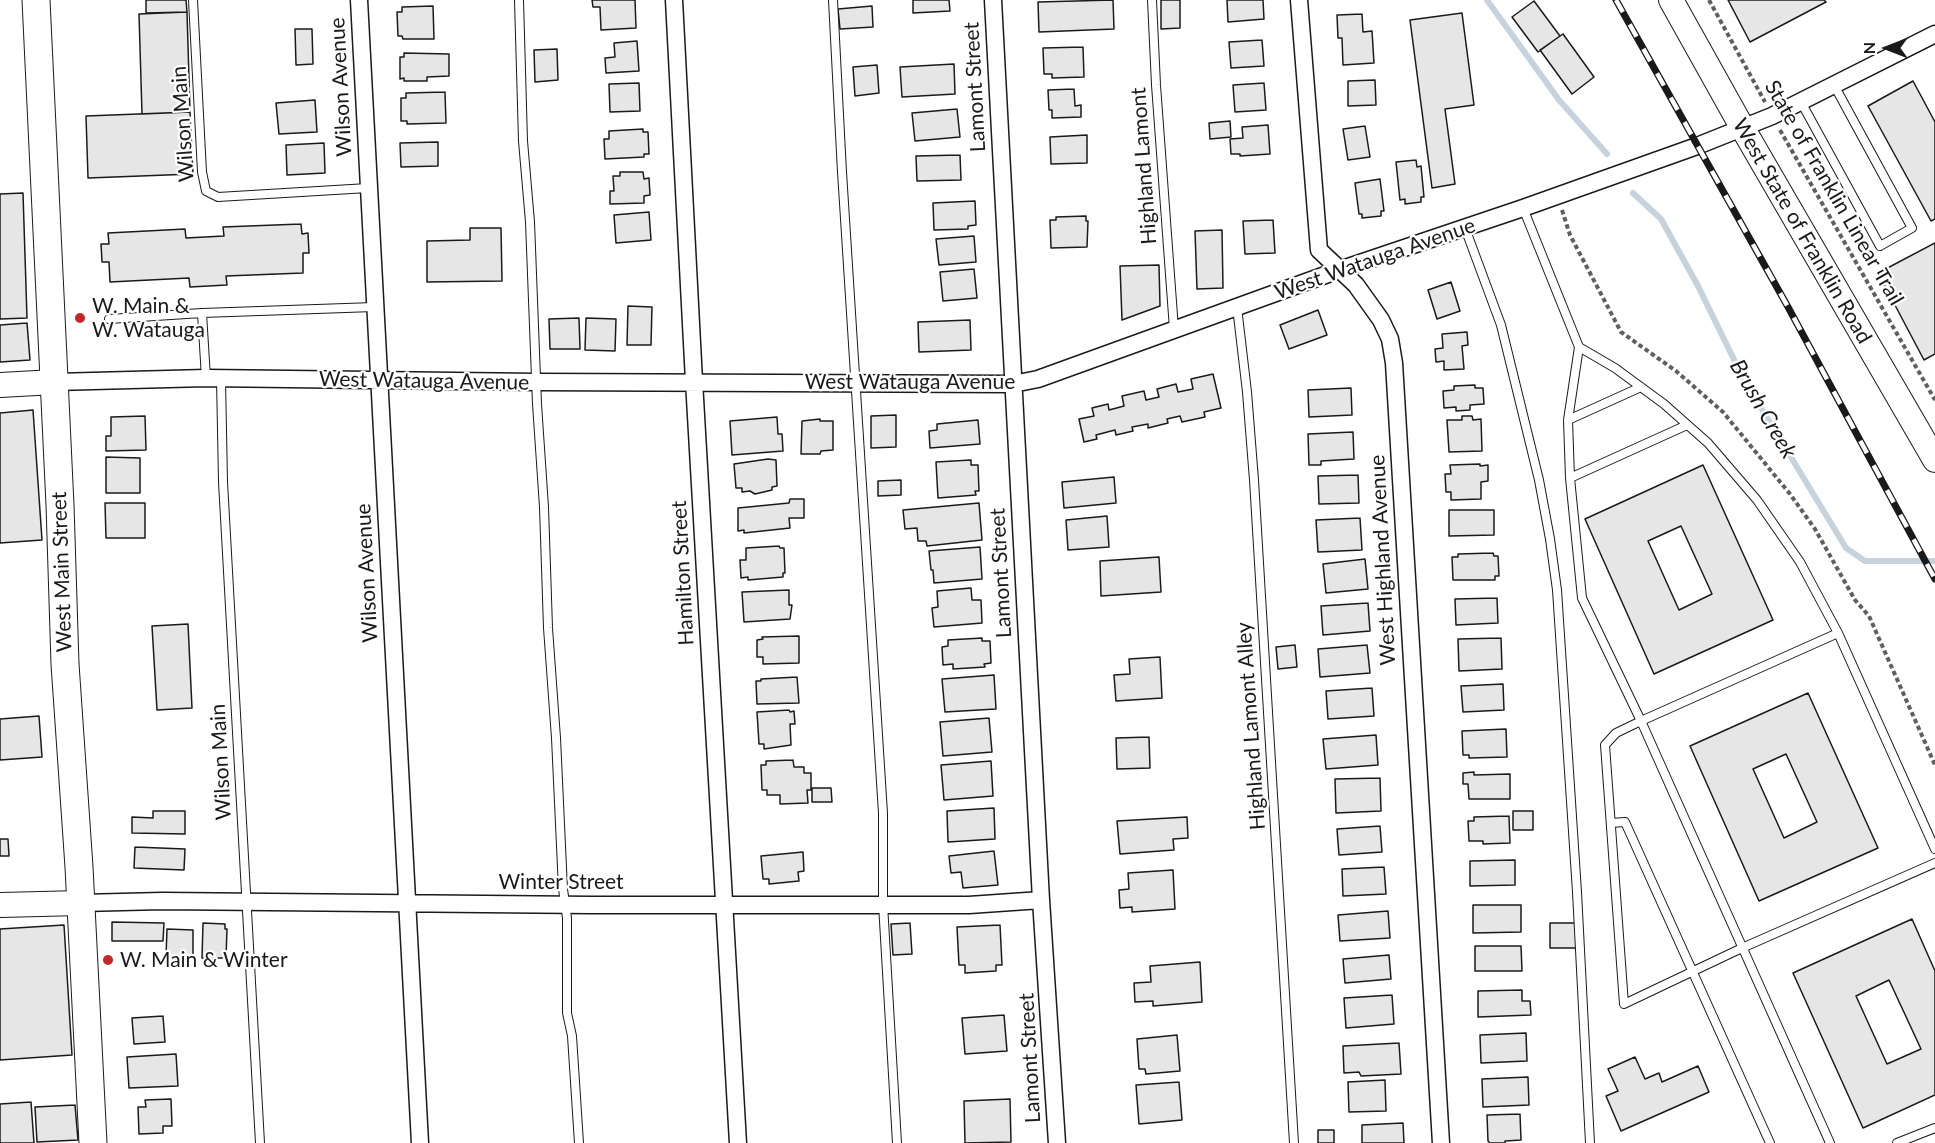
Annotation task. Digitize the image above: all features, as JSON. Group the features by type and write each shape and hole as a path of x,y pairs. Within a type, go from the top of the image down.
{"main road":[{"name":"West Main Street","path":"36,0 55,382 65,664 81,903 93,1143"},
{"name":"West State of Franklin Road","path":"1671,0 1935,460"},
{"name":"West Watauga Avenue","path":"0,385 55,382"},
{"path":"0,905 81,903"}],"street":[{"name":"Wilson Avenue","path":"359,0 420,1143"},
{"name":"Hamilton Street","path":"674,0 738,1143"},
{"name":"Lamont Street","path":"993,0 1041,900 1057,1143"},
{"name":"West Highland Avenue","path":"1299,0 1319,250 1356,285 1381,320 1390,339 1394,363 1441,1143"},
{"name":"West Watauga Avenue","path":"55,382 214,379 1013,384 1038,378 1339,270 1697,146 1772,116 1935,34"},
{"name":"Winter Street","path":"81,903 246,901 565,905 969,905 1041,900"}],"lane":[{"name":"Wilson Main","path":"193,0 202,172 206,191 218,196 368,188"},
{"path":"519,0 548,628 556,738 562,889 567,918 567,1013 572,1036 579,1143"},
{"path":"833,0 883,813 883,904 897,1143"},
{"name":"Highland Lamont","path":"1152,0 1174,329"},
{"path":"1801,102 1880,246 1912,228 1834,85"},
{"path":"1523,208 1580,347 1568,420 1570,478 1582,598 1641,721 1830,1143"},
{"path":"1465,228 1501,325 1539,480 1557,590 1577,892 1590,1143"},
{"path":"109,319 202,313 375,307"},
{"name":"Highland Lamont Alley","path":"1237,307 1254,480 1294,1143"},
{"name":"Wilson Main","path":"202,313 214,379 223,482 260,1143"},
{"path":"1580,347 1615,368 1688,425 1708,443 1757,500 1800,562 1838,633 1935,849"},
{"path":"1568,420 1641,387"},
{"path":"1570,478 1688,425"},
{"path":"1838,633 1641,721 1616,734 1605,745 1624,1004 1742,948 1935,863"},
{"path":"1611,824 1625,822 1770,1143"},
{"path":"1897,1143 1935,1128"}],"path":[{"name":"State of Franklin Linear Trail","path":"1709,0 1772,116 1935,400"}],"building":[{"path":"146,0 186,0 187,12 146,13"},
{"path":"592,0 635,0 636,28 601,30 600,7 593,7"},
{"path":"913,0 949,0 950,11 913,13"},
{"path":"1113,0 1114,29 1039,32 1038,2"},
{"path":"1161,0 1180,0 1180,28 1161,29"},
{"path":"1227,0 1263,0 1264,19 1228,22"},
{"path":"1728,0 1824,0 1826,2 1750,42"},
{"path":"1534,1 1560,36 1538,52 1512,17"},
{"path":"433,6 434,39 403,39 402,36 398,36 397,12 402,12 402,7"},
{"path":"872,6 873,27 840,29 838,9"},
{"path":"187,12 190,112 142,114 139,14"},
{"path":"1462,13 1474,105 1445,109 1455,184 1432,188 1410,20"},
{"path":"1362,14 1363,32 1372,31 1374,63 1343,65 1342,38 1338,38 1337,15"},
{"path":"295,29 312,29 313,64 296,65"},
{"path":"1563,34 1594,77 1572,94 1540,50"},
{"path":"1262,40 1264,66 1231,68 1229,42"},
{"path":"637,41 639,71 606,73 605,58 615,57 614,43"},
{"path":"1083,47 1084,77 1052,78 1052,74 1044,74 1043,48"},
{"path":"557,49 558,80 535,82 534,50"},
{"path":"404,53 449,54 449,76 427,77 427,81 400,79 400,57 404,57"},
{"path":"954,64 955,94 902,97 900,67"},
{"path":"877,65 879,93 855,96 853,67"},
{"path":"1375,80 1376,105 1348,106 1348,81"},
{"path":"1913,81 1935,122 1935,219 1931,221 1868,106"},
{"path":"639,83 640,111 610,112 609,84"},
{"path":"1264,83 1266,110 1235,112 1233,85"},
{"path":"1074,89 1075,106 1081,105 1081,117 1052,118 1052,110 1049,110 1048,90"},
{"path":"445,92 446,123 407,124 407,121 401,121 401,98 406,98 406,93"},
{"path":"315,100 317,132 279,134 276,103"},
{"path":"957,109 960,137 915,141 912,113"},
{"path":"190,112 193,174 88,178 86,116"},
{"path":"1230,121 1231,137 1210,139 1209,123"},
{"path":"1268,125 1270,154 1240,156 1240,154 1231,154 1230,139 1243,138 1242,127"},
{"path":"1365,126 1370,157 1348,160 1343,129"},
{"path":"643,129 643,132 648,132 649,154 644,154 644,157 605,159 604,139 609,139 609,131"},
{"path":"1087,135 1087,163 1051,164 1050,137"},
{"path":"438,142 438,166 401,167 400,143"},
{"path":"324,143 325,173 287,175 286,145"},
{"path":"960,155 961,180 917,181 916,156"},
{"path":"1416,160 1417,167 1421,166 1424,197 1421,197 1421,202 1405,204 1405,199 1400,200 1396,162"},
{"path":"620,172 643,172 644,179 649,178 650,195 644,196 644,203 610,204 610,191 614,191 613,176 620,176"},
{"path":"1380,179 1384,211 1381,211 1381,216 1362,218 1362,214 1359,214 1355,183"},
{"path":"23,193 27,318 0,319 0,194"},
{"path":"975,201 976,225 968,226 968,229 934,230 933,203"},
{"path":"649,212 651,240 616,243 614,215"},
{"path":"1086,216 1086,221 1088,221 1087,247 1051,248 1050,220 1056,220 1056,217"},
{"path":"1273,220 1275,253 1245,254 1243,221"},
{"path":"301,224 302,234 308,233 309,253 303,253 303,273 226,276 227,285 190,287 189,278 110,282 109,262 102,262 101,244 109,244 108,233 185,229 186,238 224,236 223,227"},
{"path":"470,228 501,228 502,281 427,282 427,241 470,240"},
{"path":"1222,230 1223,288 1197,289 1195,231"},
{"path":"974,236 976,262 939,265 936,239"},
{"path":"1935,243 1935,354 1924,360 1878,273"},
{"path":"1159,265 1160,306 1122,320 1120,266"},
{"path":"974,269 977,298 943,301 940,272"},
{"path":"1451,282 1460,311 1437,319 1428,290"},
{"path":"628,306 652,307 651,345 627,345"},
{"path":"1318,310 1327,335 1289,349 1280,325"},
{"path":"579,318 580,349 550,349 549,319"},
{"path":"586,318 616,319 615,351 585,350"},
{"path":"970,320 971,350 919,352 918,322"},
{"path":"27,323 30,360 0,362 0,325"},
{"path":"1467,332 1468,345 1462,346 1464,369 1444,370 1444,361 1436,362 1435,349 1443,348 1442,334"},
{"path":"1213,374 1221,408 1204,412 1205,417 1182,422 1180,416 1167,419 1168,423 1148,428 1148,424 1132,427 1133,431 1116,435 1115,430 1096,435 1097,439 1084,442 1079,419 1094,416 1092,408 1108,404 1109,410 1124,406 1122,396 1144,391 1146,400 1159,397 1157,389 1176,384 1178,392 1193,389 1191,379"},
{"path":"1475,385 1475,388 1483,388 1484,404 1470,405 1470,410 1456,411 1456,407 1444,408 1443,391 1454,390 1454,386"},
{"path":"1351,388 1352,415 1309,417 1308,390"},
{"path":"33,410 42,540 0,543 0,413"},
{"path":"896,415 896,447 871,448 871,416"},
{"path":"145,416 146,450 106,451 106,436 111,436 111,417"},
{"path":"1462,416 1472,416 1473,420 1481,419 1482,451 1449,452 1447,420 1462,420"},
{"path":"777,417 778,434 782,434 783,451 732,455 730,421"},
{"path":"820,419 820,421 833,421 833,450 821,451 820,454 801,454 802,421"},
{"path":"978,420 980,444 930,448 929,431 937,430 937,424"},
{"path":"1353,432 1354,459 1321,461 1321,465 1309,465 1308,434"},
{"path":"106,457 140,458 140,493 106,493"},
{"path":"776,460 777,486 772,487 772,490 755,494 750,491 742,492 742,488 736,488 734,464"},
{"path":"971,460 971,465 978,465 979,491 975,491 976,495 938,498 936,462"},
{"path":"1480,464 1480,466 1488,465 1488,481 1481,482 1481,499 1451,500 1451,492 1446,492 1445,474 1451,474 1450,465"},
{"path":"1703,465 1773,620 1654,674 1585,519","holes":["1681,526 1712,594 1679,610 1648,541"]},
{"path":"1358,475 1359,503 1319,504 1318,476"},
{"path":"1114,477 1116,503 1064,508 1062,482"},
{"path":"901,480 901,495 878,496 878,481"},
{"path":"790,499 804,499 804,518 789,518 790,528 744,533 744,530 738,531 738,508 789,503"},
{"path":"105,503 145,503 145,538 106,538"},
{"path":"979,503 982,540 927,546 926,541 918,541 917,528 905,529 903,510"},
{"path":"1449,510 1494,510 1494,535 1449,536"},
{"path":"1107,516 1109,547 1068,550 1066,520"},
{"path":"1360,518 1362,550 1318,552 1316,520"},
{"path":"779,546 784,548 785,573 783,577 748,580 748,577 741,578 740,560 746,560 746,548"},
{"path":"980,547 982,579 934,583 929,551"},
{"path":"1493,553 1494,556 1498,556 1499,576 1495,576 1495,580 1453,580 1452,557 1458,557 1458,554"},
{"path":"1159,557 1161,592 1101,596 1100,561"},
{"path":"1365,559 1368,589 1326,593 1323,564"},
{"path":"971,588 972,600 981,600 982,623 934,627 932,608 938,607 937,591"},
{"path":"789,590 789,605 792,605 790,619 744,622 742,592"},
{"path":"1497,598 1498,623 1456,625 1455,599"},
{"path":"1368,603 1370,631 1323,635 1321,606"},
{"path":"188,624 192,708 157,710 152,626"},
{"path":"799,636 799,663 763,664 763,657 757,657 757,640 763,639 762,637"},
{"path":"982,638 982,641 990,641 991,663 984,664 985,667 953,669 953,664 943,665 942,647 948,646 948,640"},
{"path":"1501,638 1502,669 1459,671 1458,639"},
{"path":"1295,645 1297,667 1278,669 1276,647"},
{"path":"1367,645 1370,673 1320,677 1318,649"},
{"path":"1160,657 1162,698 1116,701 1114,675 1130,674 1129,659"},
{"path":"994,675 996,709 945,712 942,679"},
{"path":"797,677 799,703 757,704 756,681"},
{"path":"1503,684 1504,710 1463,712 1461,686"},
{"path":"1372,688 1374,716 1328,719 1326,691"},
{"path":"1808,693 1878,848 1759,901 1690,746","holes":["1786,754 1817,822 1784,838 1753,769"]},
{"path":"794,711 795,724 790,724 791,745 764,749 764,744 759,744 757,712"},
{"path":"39,716 42,757 0,760 0,719"},
{"path":"989,718 992,752 943,756 940,722"},
{"path":"1506,729 1507,757 1469,758 1469,755 1463,755 1462,731"},
{"path":"1376,735 1378,765 1326,769 1323,739"},
{"path":"1149,737 1150,768 1117,769 1116,738"},
{"path":"793,760 794,767 804,767 804,773 811,773 811,790 807,790 808,803 780,804 780,795 767,795 767,790 762,790 761,765 766,765 766,761"},
{"path":"991,761 993,796 944,800 941,765"},
{"path":"1474,772 1474,775 1510,774 1510,799 1469,799 1468,784 1463,784 1463,773"},
{"path":"1380,778 1381,811 1336,813 1335,779"},
{"path":"812,788 831,788 832,802 812,802"},
{"path":"994,808 995,839 948,842 947,811"},
{"path":"153,811 185,811 185,834 132,833 132,817 153,818"},
{"path":"1513,811 1533,811 1533,830 1513,830"},
{"path":"1509,816 1510,843 1483,844 1483,841 1469,841 1468,821 1474,821 1474,817"},
{"path":"1187,817 1188,838 1173,839 1174,850 1120,854 1117,821"},
{"path":"1380,826 1382,852 1339,855 1337,829"},
{"path":"0,839 8,839 9,856 0,856"},
{"path":"135,847 185,849 184,870 134,868"},
{"path":"994,851 998,885 963,888 961,872 951,873 949,856"},
{"path":"803,852 804,871 798,872 799,881 769,884 769,879 763,879 761,856"},
{"path":"1515,860 1515,885 1470,886 1470,861"},
{"path":"1384,867 1386,894 1343,896 1342,869"},
{"path":"1173,870 1175,909 1132,912 1132,907 1120,908 1119,890 1129,889 1128,873"},
{"path":"1473,905 1521,905 1521,932 1473,933"},
{"path":"1388,911 1390,938 1340,941 1338,915"},
{"path":"1912,919 1935,971 1935,1095 1863,1128 1793,973","holes":["1889,980 1921,1049 1887,1064 1856,996"]},
{"path":"112,922 164,923 163,941 112,941"},
{"path":"203,923 225,924 225,929 227,929 226,958 202,958"},
{"path":"910,923 912,954 893,955 891,924"},
{"path":"1550,923 1576,923 1576,948 1550,948"},
{"path":"64,925 72,1055 0,1060 0,929"},
{"path":"1000,925 1002,965 996,965 996,971 965,973 965,965 959,965 957,927"},
{"path":"167,929 193,930 193,956 166,956"},
{"path":"1475,946 1521,946 1522,971 1475,971"},
{"path":"1389,955 1391,979 1345,983 1343,959"},
{"path":"1200,962 1202,1002 1153,1006 1153,1001 1135,1002 1134,983 1151,982 1150,966"},
{"path":"1522,990 1522,1001 1530,1001 1531,1015 1478,1017 1478,991"},
{"path":"1392,995 1394,1024 1346,1028 1344,998"},
{"path":"1004,1015 1007,1051 965,1054 962,1018"},
{"path":"163,1016 165,1042 134,1044 132,1018"},
{"path":"1526,1033 1527,1061 1481,1063 1480,1035"},
{"path":"1177,1035 1180,1071 1146,1074 1145,1069 1139,1069 1137,1039"},
{"path":"1399,1043 1401,1074 1361,1076 1359,1072 1344,1073 1343,1046"},
{"path":"176,1054 178,1086 129,1088 127,1057"},
{"path":"1635,1057 1645,1079 1659,1073 1662,1082 1698,1066 1709,1092 1621,1131 1606,1096 1618,1091 1608,1069"},
{"path":"1528,1077 1529,1105 1483,1107 1482,1079"},
{"path":"1385,1080 1386,1111 1349,1112 1348,1082"},
{"path":"1179,1082 1182,1120 1139,1124 1136,1085"},
{"path":"171,1099 172,1126 163,1126 163,1133 139,1134 138,1107 146,1107 145,1100"},
{"path":"1010,1099 1011,1142 965,1143 964,1101"},
{"path":"31,1102 34,1143 0,1143 0,1104"},
{"path":"75,1105 78,1140 37,1142 35,1107"},
{"path":"1520,1114 1521,1140 1505,1141 1505,1143 1488,1141 1487,1115"},
{"path":"1403,1123 1404,1143 1362,1143 1362,1125"},
{"path":"1318,1130 1334,1130 1334,1143 1318,1143"}],"waterway":[{"name":"Brush Creek","path":"1487,0 1559,100 1607,154"},
{"name":"Brush Creek","path":"1633,193 1661,219 1698,286 1743,378 1846,548 1865,561 1935,561"}],"railway":[{"path":"1616,0 1788,307 1935,579"}],"place":[{"name":"W. Main & W. Watauga","path":"80,318"},
{"name":"W. Main & Winter","path":"108,960"}]}
